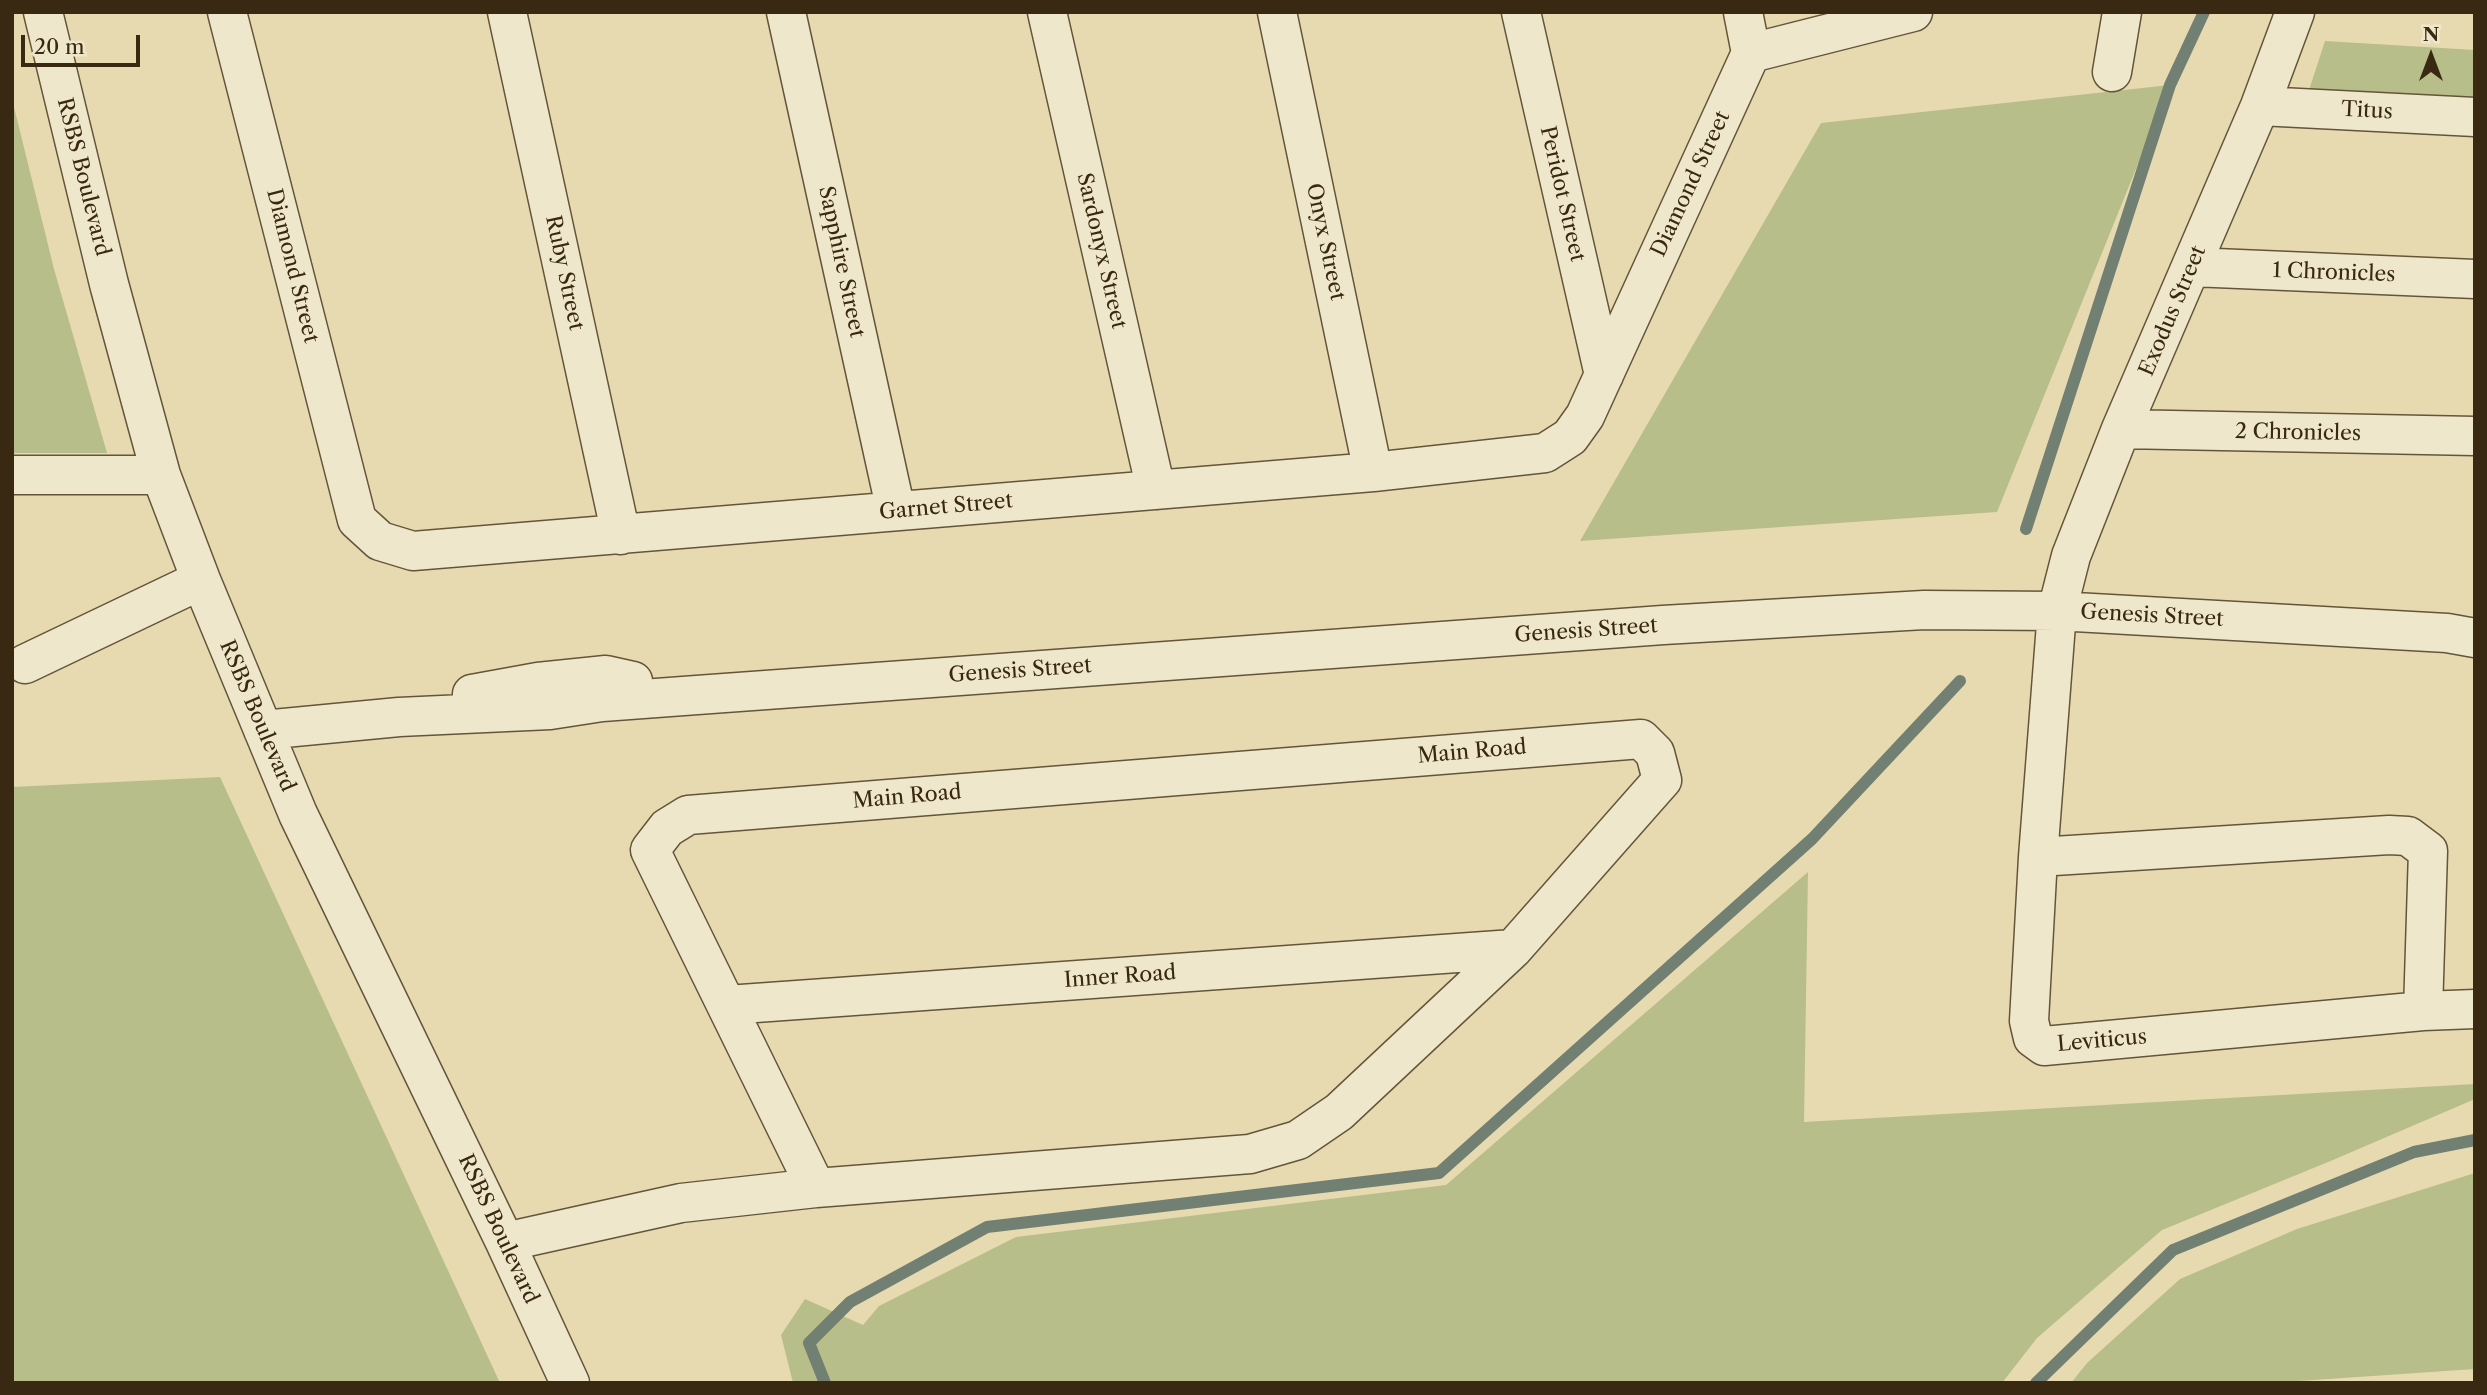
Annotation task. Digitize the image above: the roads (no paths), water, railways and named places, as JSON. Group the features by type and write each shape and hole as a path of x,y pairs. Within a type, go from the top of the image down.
{"street":[{"name":"RSBS Boulevard","path":"43,12 109,284 161,475 201,580 298,814 505,1242 570,1383"},
{"name":"Diamond Street","path":"227,12 357,520"},
{"name":"Ruby Street","path":"507,12 621,535"},
{"name":"Sapphire Street","path":"786,12 896,511"},
{"name":"Sardonyx Street","path":"1047,12 1156,490"},
{"name":"Onyx Street","path":"1277,12 1373,472"},
{"name":"Peridot Street","path":"1521,12 1604,375"},
{"path":"1743,12 1751,53 1913,12"},
{"path":"2112,72 2122,12"},
{"name":"Exodus Street","path":"2057,611 2071,556 2121,429 2260,106 2295,12"},
{"name":"Diamond Street","path":"1545,453 1570,438 1585,416 1751,53"},
{"name":"Titus","path":"2260,106 2475,117"},
{"name":"1 Chronicles","path":"2192,268 2475,279"},
{"name":"2 Chronicles","path":"2121,429 2475,436"},
{"name":"Garnet Street","path":"357,520 380,541 413,551 1373,472 1545,453"},
{"path":"12,475 161,475"},
{"path":"25,664 201,580"},
{"name":"Genesis Street","path":"263,730 399,717 483,691 606,676 697,695 1677,624 1924,610 2057,611 2447,633 2475,638"},
{"name":"Leviticus","path":"2057,611 2038,857 2029,1021 2033,1038 2044,1046 2423,1011 2475,1009"},
{"name":"Main Road","path":"505,1242 681,1203 816,1188 1250,1154 1298,1140 1339,1112 1513,948 1662,780 1654,753 1641,739 688,815 667,828 650,850 816,1188"},
{"path":"2038,857 2408,836 2428,851 2423,1011"},
{"name":"Inner Road","path":"727,1005 1513,948"}],"waterway":[{"path":"2026,529 2170,85 2204,12"},
{"path":"825,1383 809,1343 850,1302 987,1227 1439,1173 1812,839 1960,681"},
{"path":"2036,1383 2173,1250 2414,1152 2475,1140"}]}
